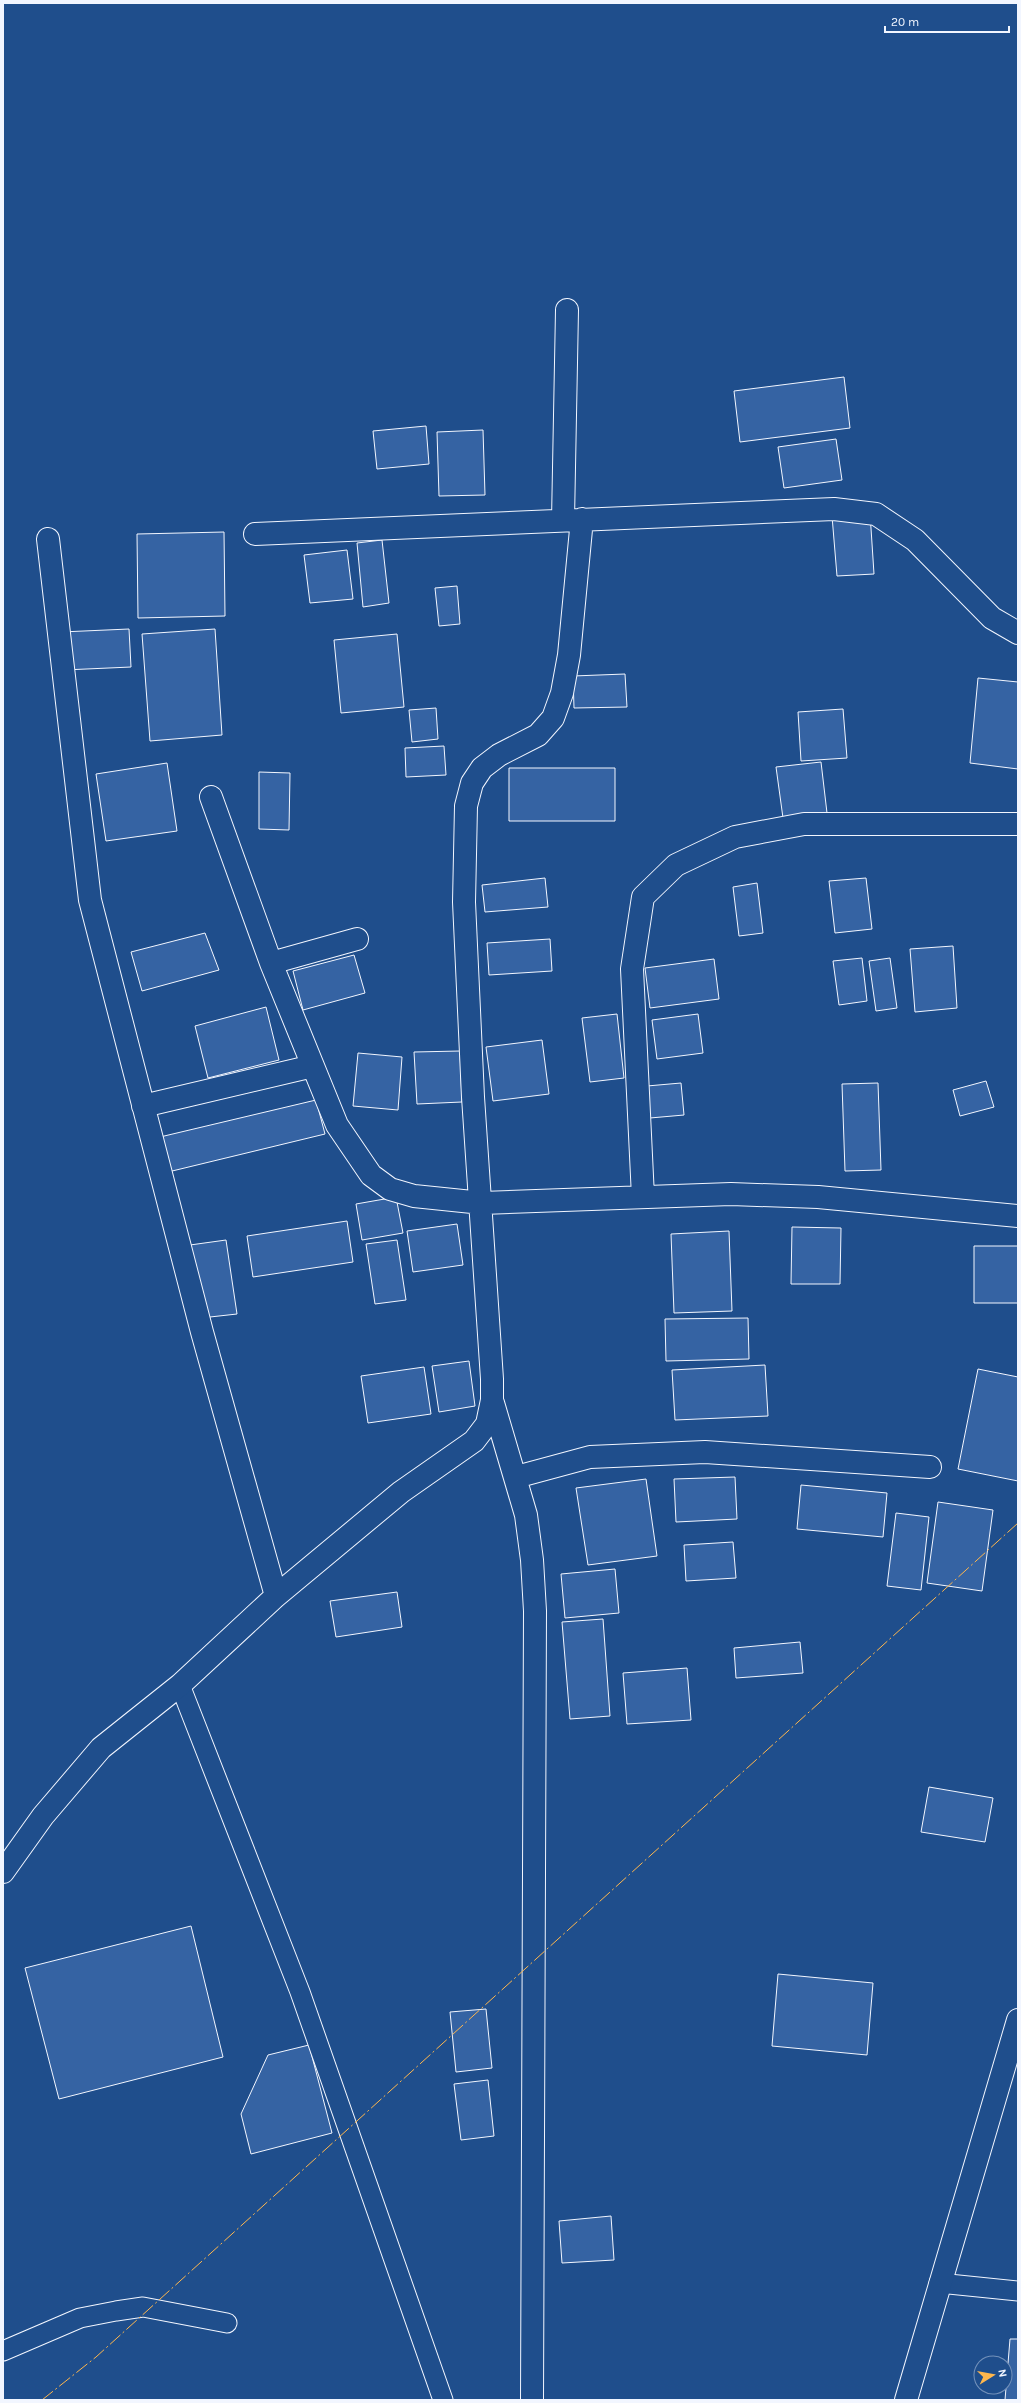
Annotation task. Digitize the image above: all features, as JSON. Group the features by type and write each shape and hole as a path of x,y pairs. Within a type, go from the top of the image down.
{"street":[{"path":"532,2400 535,1611 532,1560 526,1515 516,1476 492,1400 482,1203 473,1097 464,902 466,806 472,783 482,768 499,756 538,735 554,718 562,693 569,655 573,520 567,310"},
{"path":"255,534 834,509 876,514 915,540 992,618 1018,633"},
{"path":"48,539 90,900 202,1332 276,1596"},
{"path":"211,797 270,963 337,1125 371,1175 390,1189 414,1196 482,1203 731,1194 818,1197 1018,1216"},
{"path":"643,1197 632,969 643,897 676,865 736,837 751,834 804,824 1018,824"},
{"path":"270,963 357,939"},
{"path":"143,1106 313,1066"},
{"path":"3,1872 43,1816 101,1748 180,1685 276,1596 401,1492 474,1441 487,1424 492,1400"},
{"path":"516,1476 590,1457 705,1452 930,1467"},
{"path":"906,2400 939,2283 1018,2020"}],"lane":[{"path":"180,1685 300,1992 443,2400"},
{"path":"939,2283 1018,2291"},
{"path":"3,2351 80,2318 143,2307 227,2323"}],"building":[{"path":"844,377 850,428 740,442 734,391"},
{"path":"426,426 429,464 377,469 373,431"},
{"path":"483,430 485,495 439,496 437,432"},
{"path":"836,439 842,480 784,488 778,447"},
{"path":"870,513 874,574 837,576 832,516"},
{"path":"224,532 225,616 138,618 137,534"},
{"path":"382,540 389,603 363,607 357,543"},
{"path":"347,550 353,599 310,603 304,555"},
{"path":"457,586 460,624 439,626 435,588"},
{"path":"129,629 131,667 64,670 61,632"},
{"path":"215,629 222,735 150,741 142,634"},
{"path":"397,634 404,707 341,713 334,640"},
{"path":"625,674 627,707 574,708 573,676"},
{"path":"978,678 1018,682 1018,769 970,763"},
{"path":"436,708 438,739 412,742 409,710"},
{"path":"843,709 847,758 801,761 798,712"},
{"path":"444,746 446,775 406,777 405,748"},
{"path":"821,762 827,813 783,818 776,767"},
{"path":"167,763 177,831 106,841 96,774"},
{"path":"509,768 615,768 615,821 509,821"},
{"path":"259,772 290,773 289,830 259,829"},
{"path":"545,878 548,907 485,912 482,885"},
{"path":"866,878 872,929 835,933 829,881"},
{"path":"757,883 763,933 739,936 733,887"},
{"path":"205,933 219,970 142,991 131,952"},
{"path":"550,939 552,971 489,975 487,943"},
{"path":"953,946 957,1008 915,1012 910,949"},
{"path":"354,955 365,993 303,1010 293,971"},
{"path":"862,958 867,1001 839,1005 833,961"},
{"path":"890,958 897,1008 876,1011 869,961"},
{"path":"714,959 719,999 650,1008 645,968"},
{"path":"266,1007 279,1060 208,1078 195,1026"},
{"path":"617,1014 624,1078 590,1082 582,1018"},
{"path":"698,1014 703,1053 657,1059 652,1020"},
{"path":"542,1040 549,1094 493,1101 486,1047"},
{"path":"460,1051 462,1102 417,1104 414,1052"},
{"path":"358,1053 402,1057 398,1110 353,1106"},
{"path":"986,1081 994,1107 960,1116 953,1090"},
{"path":"681,1083 684,1115 650,1118 647,1086"},
{"path":"878,1083 881,1170 845,1171 842,1084"},
{"path":"316,1100 325,1134 168,1172 160,1137"},
{"path":"396,1197 403,1233 362,1240 356,1204"},
{"path":"347,1221 353,1262 253,1277 247,1236"},
{"path":"457,1224 463,1265 413,1272 407,1231"},
{"path":"792,1227 841,1228 840,1284 791,1284"},
{"path":"729,1231 732,1311 674,1313 671,1234"},
{"path":"226,1240 237,1314 201,1318 190,1245"},
{"path":"397,1240 406,1300 375,1304 366,1244"},
{"path":"974,1246 1018,1246 1018,1303 974,1303"},
{"path":"748,1318 749,1359 666,1361 665,1319"},
{"path":"469,1361 475,1406 439,1412 432,1366"},
{"path":"765,1365 768,1416 675,1420 672,1370"},
{"path":"424,1367 431,1414 368,1423 361,1376"},
{"path":"978,1369 1018,1377 1018,1481 958,1469"},
{"path":"735,1477 737,1519 676,1522 674,1479"},
{"path":"646,1479 657,1556 588,1565 576,1488"},
{"path":"801,1485 887,1493 883,1537 797,1529"},
{"path":"938,1502 993,1510 982,1591 927,1583"},
{"path":"896,1513 929,1517 921,1590 887,1586"},
{"path":"733,1542 736,1578 686,1581 684,1545"},
{"path":"615,1569 619,1613 565,1618 561,1574"},
{"path":"397,1592 402,1627 336,1637 330,1601"},
{"path":"603,1619 610,1716 570,1719 562,1622"},
{"path":"800,1642 803,1673 736,1678 734,1648"},
{"path":"687,1668 691,1720 627,1724 623,1673"},
{"path":"929,1787 993,1798 985,1842 921,1832"},
{"path":"191,1926 223,2057 59,2099 25,1968"},
{"path":"778,1974 873,1983 867,2055 772,2046"},
{"path":"486,2009 492,2068 456,2072 450,2012"},
{"path":"309,2045 332,2133 251,2154 241,2114 268,2055"},
{"path":"488,2080 494,2136 461,2140 454,2084"},
{"path":"611,2216 614,2260 562,2263 559,2221"},
{"path":"1010,2339 1018,2339 1018,2400 1005,2400 1005,2395 1013,2395 1013,2355 1009,2355"}],"power":[{"path":"42,2400 96,2357 1018,1523"}]}
